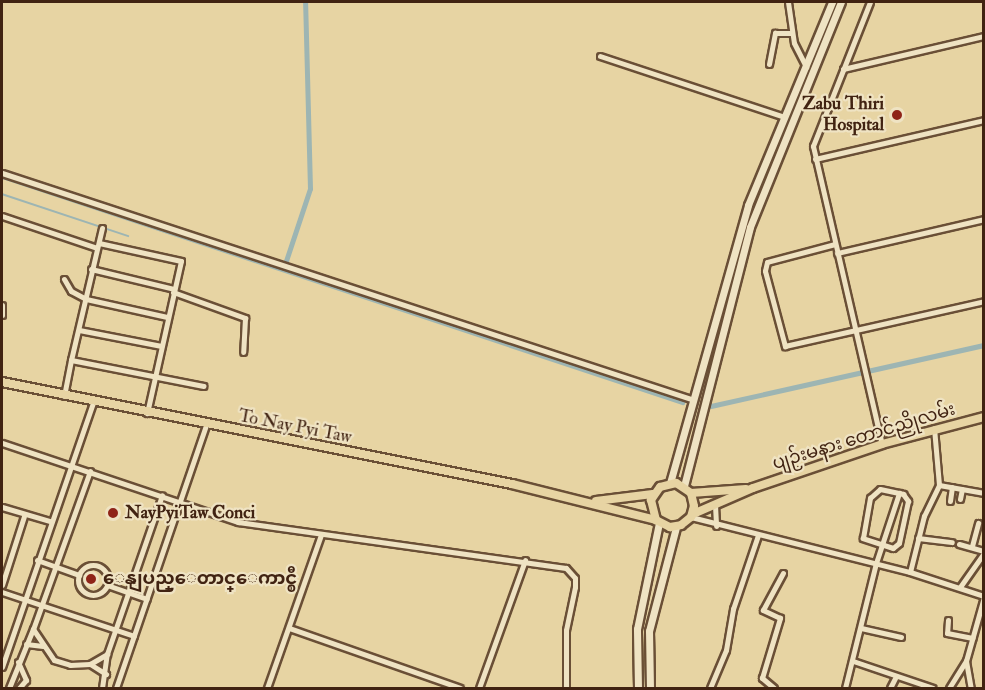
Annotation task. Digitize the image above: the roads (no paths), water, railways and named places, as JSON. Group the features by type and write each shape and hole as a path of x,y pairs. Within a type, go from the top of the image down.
{"main road":[{"path":"582,500 621,501 653,494 670,483 748,205 832,2"},
{"path":"684,486 741,255 841,2"},
{"name":"To Nay Pyi Taw","path":"2,382 582,500"},
{"name":"ပျဉ်းမနား တောင်ညိုလမ်း","path":"753,488 934,428 984,417"},
{"path":"670,483 684,486 691,493 692,516"},
{"path":"691,493 753,488"},
{"path":"650,688 649,631 676,527 692,516 753,488"},
{"path":"638,688 637,629 658,521 650,507 653,494"},
{"path":"582,500 676,527"}],"street":[{"path":"788,2 792,33 804,66 813,70"},
{"path":"870,2 814,138 815,159 882,444"},
{"path":"769,64 775,33 792,33"},
{"path":"843,69 984,36"},
{"path":"600,56 784,117"},
{"path":"815,159 984,120"},
{"path":"2,173 694,400"},
{"path":"2,216 98,246 179,259 147,413"},
{"path":"837,253 984,219"},
{"path":"64,396 102,228"},
{"path":"835,244 767,262 765,271 783,344 790,347 984,301"},
{"path":"92,268 173,291 245,318 243,352"},
{"path":"64,279 72,291 86,299 167,316"},
{"path":"2,305 2,315"},
{"path":"79,330 161,346"},
{"path":"71,360 203,386"},
{"path":"2,667 23,599 93,402"},
{"path":"116,688 206,425"},
{"path":"910,572 918,538 939,485 934,428"},
{"path":"2,443 238,522 321,535 559,565 575,578 566,630 566,688"},
{"path":"9,688 18,662 44,605 90,471"},
{"path":"939,485 984,493"},
{"path":"950,501 952,487"},
{"path":"880,489 899,493 907,497 909,504 899,543 892,548 863,538 870,498 880,489"},
{"path":"960,499 962,489"},
{"path":"845,688 876,563 899,493"},
{"path":"102,688 106,674 107,654 162,495"},
{"path":"715,505 716,526"},
{"path":"2,507 24,516 50,521"},
{"path":"2,585 24,516"},
{"path":"692,516 716,526 910,572 984,596 966,661 949,688"},
{"path":"972,546 978,523"},
{"path":"267,688 321,535"},
{"path":"710,688 726,650 733,609 758,535"},
{"path":"918,538 952,542"},
{"path":"960,544 972,546 984,552 960,587"},
{"path":"37,560 79,575"},
{"path":"479,688 525,560"},
{"path":"97,566 107,575 107,585 101,592 91,595 82,590 79,575 86,567 97,566"},
{"path":"774,688 762,678 780,618 763,610 783,573"},
{"path":"107,585 147,599"},
{"path":"2,592 134,636"},
{"path":"948,620 947,633 973,638"},
{"path":"289,628 460,688"},
{"path":"861,628 901,637"},
{"path":"33,630 54,660 70,665 90,664 107,654"},
{"path":"26,644 43,646"},
{"path":"853,661 931,688"},
{"path":"966,661 971,688"},
{"path":"18,662 26,680 19,688"},
{"path":"90,664 106,674"},
{"path":"638,677 650,676"},
{"path":"890,688 896,676"}],"waterway":[{"path":"284,267 310,189 305,2"},
{"path":"2,176 682,402"},
{"path":"2,194 128,236"},
{"path":"711,406 984,345"}],"place":[{"name":"Zabu Thiri Hospital","path":"897,115"},
{"name":"NayPyiTaw Conci","path":"113,513"},
{"name":"ေနျပည္ေတာင္ေကာင္စီ","path":"91,579"}]}
